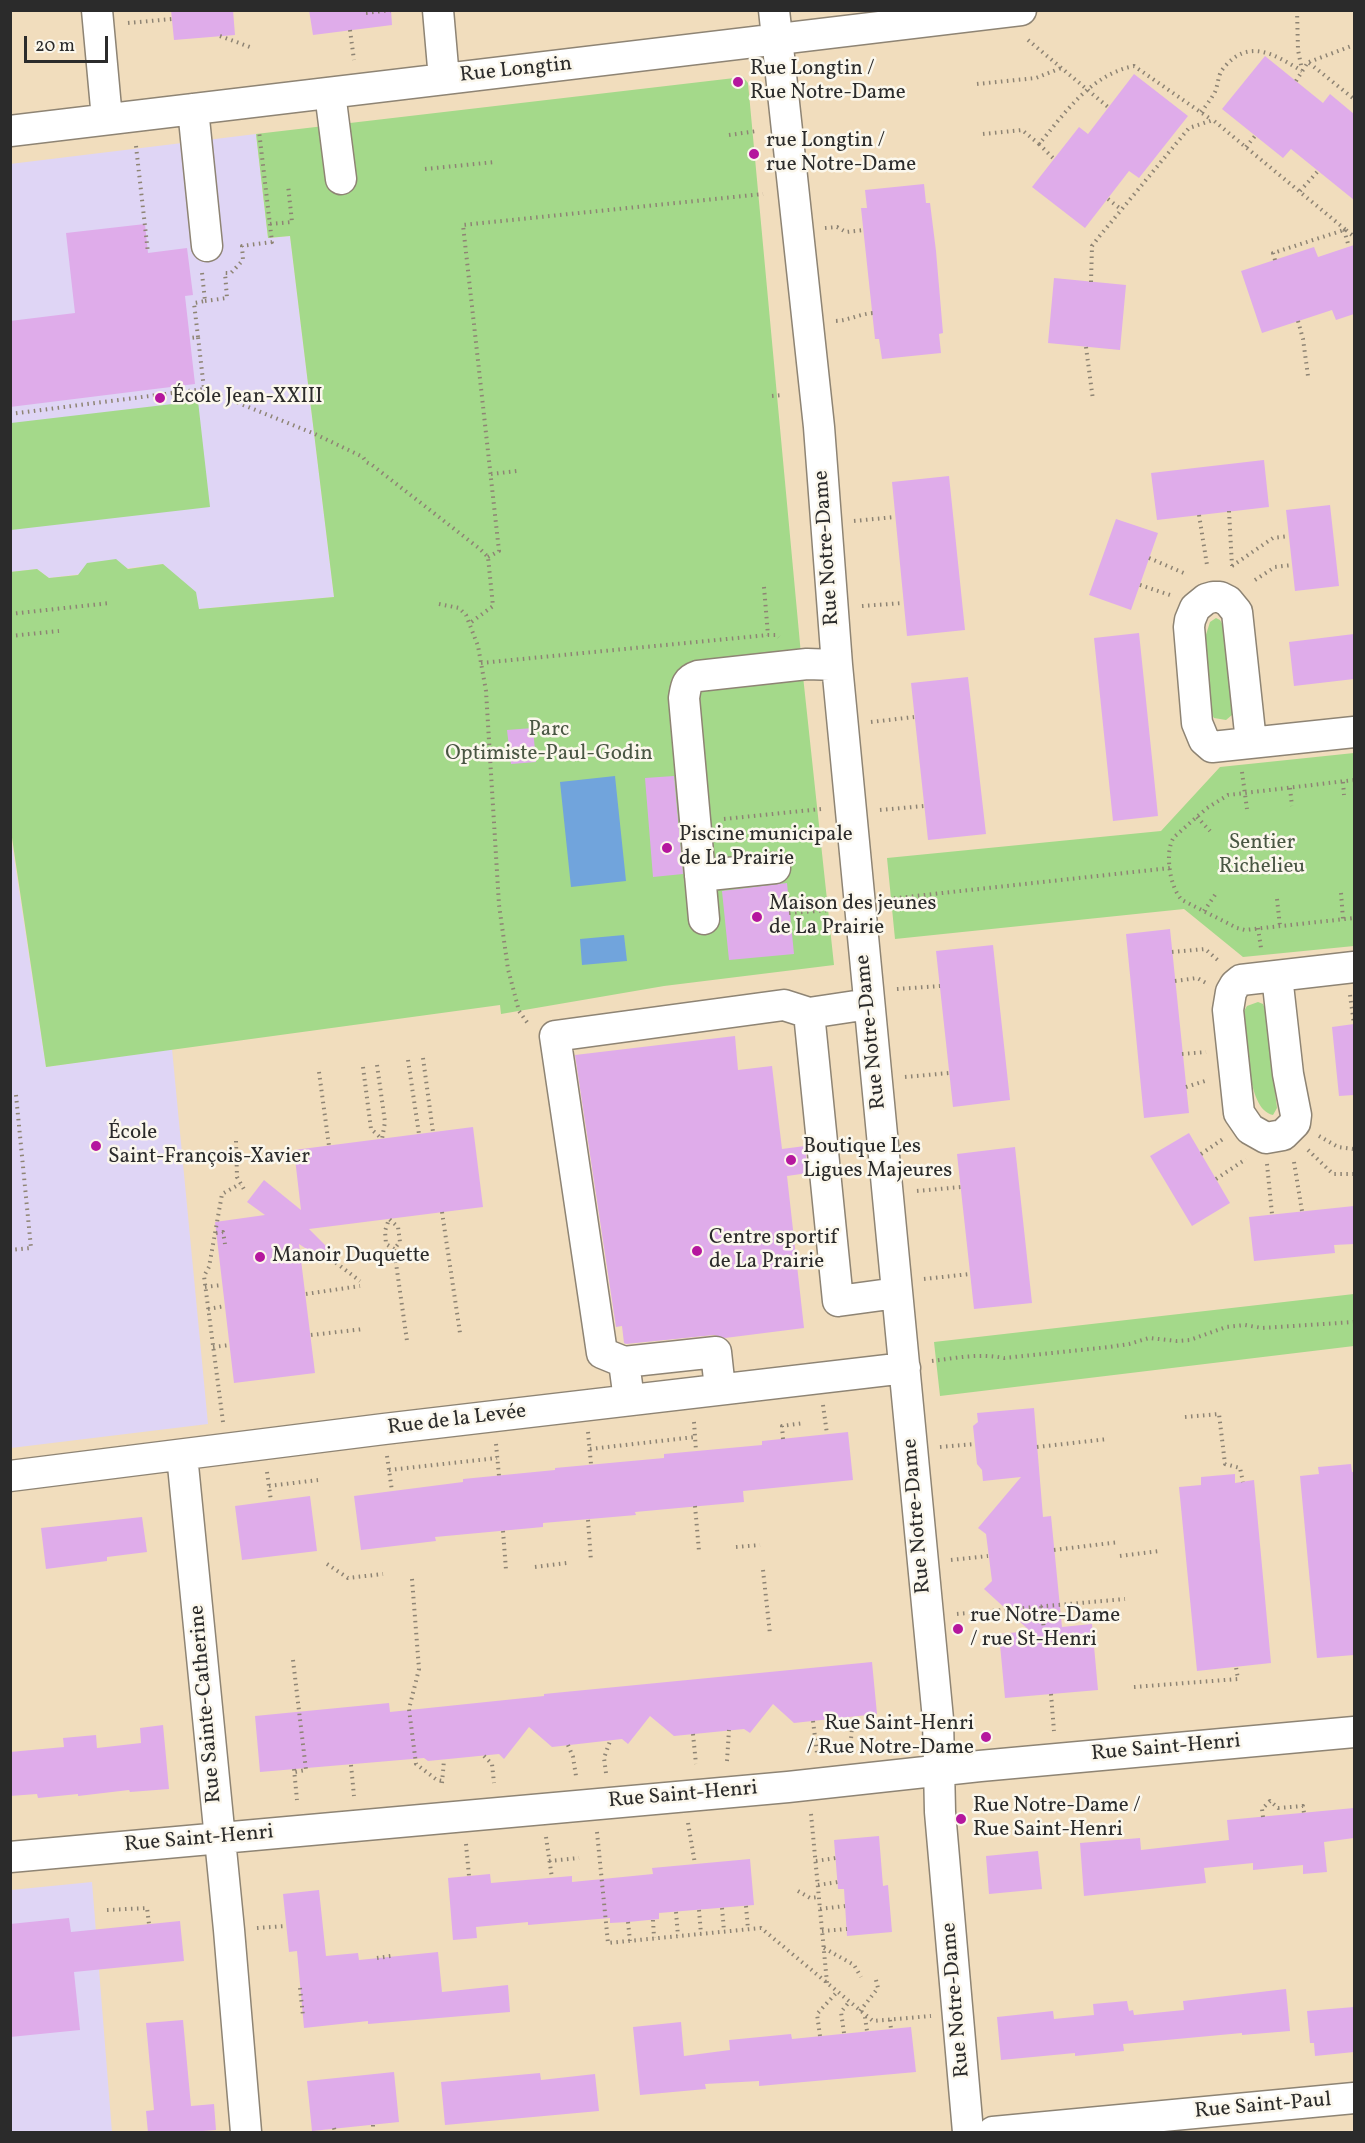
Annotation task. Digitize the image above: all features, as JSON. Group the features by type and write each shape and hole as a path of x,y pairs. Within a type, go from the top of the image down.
{"street":[{"path":"97,10 107,119"},
{"path":"438,10 444,79"},
{"name":"Rue Notre-Dame","path":"774,10 819,427 837,665 897,1293 918,1365 938,1719 940,1812 968,2133"},
{"name":"Rue Longtin","path":"10,130 1020,10"},
{"path":"330,93 341,179"},
{"path":"193,109 207,246"},
{"path":"704,919 684,698 686,686 691,678 698,676 807,664 837,665"},
{"path":"1246,754 1354,732"},
{"path":"700,876 775,868"},
{"path":"1269,965 1287,1074 1295,1103 1282,1130 1250,1129 1239,1113 1228,1010 1235,984 1269,965 1354,967"},
{"path":"720,1389 716,1352 624,1362 602,1353 555,1036 784,1005 809,1013 869,1004"},
{"path":"809,1013 838,1300 897,1293"},
{"path":"624,1362 629,1400"},
{"name":"Rue de la Levée","path":"10,1476 918,1365"},
{"name":"Rue Sainte-Catherine","path":"182,1455 246,2133"},
{"name":"Rue Saint-Henri","path":"10,1857 788,1787 939,1770 1354,1732"},
{"name":"Rue Saint-Paul","path":"993,2133 1354,2098"}],"path":[{"path":"366,13 391,10"},
{"path":"1297,10 1298,50 1302,71"},
{"path":"350,30 354,60"},
{"path":"220,36 250,47"},
{"path":"1028,40 1108,107"},
{"path":"1296,81 1308,62 1354,45"},
{"path":"1201,112 1215,92 1221,70 1238,56 1261,50 1270,52 1302,71"},
{"path":"1308,62 1354,99"},
{"path":"1038,144 1086,88 1123,68 1134,66 1213,120 1345,230 1354,234"},
{"path":"977,84 1036,78 1062,68"},
{"path":"1092,282 1092,246 1189,128 1213,120"},
{"path":"982,134 1023,130 1054,159"},
{"path":"204,389 194,303 227,298 225,273 231,273 243,260 242,246 272,242 258,131"},
{"path":"729,135 757,131"},
{"path":"1245,147 1255,136"},
{"path":"136,146 148,253"},
{"path":"1164,147 1170,152"},
{"path":"425,170 495,162"},
{"path":"1299,191 1318,171"},
{"path":"270,224 292,222 288,185"},
{"path":"488,557 499,550 463,225 763,194"},
{"path":"1107,199 1122,210"},
{"path":"824,228 837,227 846,232 864,230"},
{"path":"1345,230 1349,247"},
{"path":"1275,260 1273,253 1345,230"},
{"path":"205,301 201,265 207,246"},
{"path":"832,321 849,320 860,314 873,313"},
{"path":"1298,321 1308,376"},
{"path":"190,338 198,338"},
{"path":"1086,347 1093,400"},
{"path":"10,414 204,389 315,434 363,457 366,462 488,557 493,606 470,623"},
{"path":"772,396 782,395"},
{"path":"491,474 517,471"},
{"path":"1229,511 1232,566 1273,538 1289,536"},
{"path":"1199,515 1207,565"},
{"path":"852,522 895,517"},
{"path":"1149,558 1186,574"},
{"path":"1255,580 1275,567 1292,565"},
{"path":"1140,585 1170,595"},
{"path":"764,587 768,635"},
{"path":"10,614 110,603"},
{"path":"860,606 903,603"},
{"path":"439,604 459,608 470,623 478,646 486,691 500,905 508,969 519,1011"},
{"path":"10,636 59,631"},
{"path":"481,663 768,635 777,635 783,639"},
{"path":"870,722 914,717"},
{"path":"1246,754 1244,792 1247,810"},
{"path":"1354,780 1228,795 1197,817 1170,843 1170,868 1177,895 1182,900 1237,928 1354,918"},
{"path":"1343,782 1344,795"},
{"path":"1290,788 1293,806"},
{"path":"879,811 924,806"},
{"path":"695,822 821,808"},
{"path":"1197,817 1210,831"},
{"path":"888,899 1170,868"},
{"path":"1204,911 1217,892"},
{"path":"1341,893 1343,919"},
{"path":"1277,900 1280,926"},
{"path":"789,913 831,910"},
{"path":"1258,928 1269,965"},
{"path":"1172,952 1205,949 1241,980"},
{"path":"897,989 940,986"},
{"path":"423,1058 433,1132"},
{"path":"408,1060 419,1134"},
{"path":"363,1066 371,1129 382,1139 385,1122 377,1065"},
{"path":"319,1072 329,1146"},
{"path":"905,1077 949,1073"},
{"path":"10,1095 16,1095 31,1248 10,1250"},
{"path":"1282,1130 1338,1148 1353,1149"},
{"path":"1282,1130 1333,1174 1354,1174"},
{"path":"1282,1130 1302,1211"},
{"path":"1272,1214 1282,1130"},
{"path":"236,1141 237,1177 245,1191"},
{"path":"224,1426 204,1276 209,1267 222,1194 240,1184"},
{"path":"916,1191 961,1187"},
{"path":"442,1212 460,1333"},
{"path":"394,1249 400,1242 398,1227 389,1219 385,1231 387,1244 394,1249 407,1341"},
{"path":"215,1233 223,1232 225,1244"},
{"path":"306,1294 360,1283 331,1259"},
{"path":"924,1279 970,1274"},
{"path":"205,1287 222,1285"},
{"path":"208,1309 225,1306"},
{"path":"918,1365 973,1356 992,1355 1004,1358 1109,1347 1149,1338 1190,1340 1226,1327 1245,1324 1262,1328 1354,1322"},
{"path":"310,1335 364,1329"},
{"path":"213,1347 230,1345"},
{"path":"822,1396 827,1434"},
{"path":"693,1412 696,1451"},
{"path":"1185,1417 1219,1414 1225,1464 1239,1468 1243,1482"},
{"path":"783,1439 782,1426 804,1423"},
{"path":"587,1425 591,1464"},
{"path":"495,1437 499,1476"},
{"path":"590,1449 695,1437"},
{"path":"1037,1448 1108,1439"},
{"path":"940,1447 975,1444"},
{"path":"386,1450 392,1491"},
{"path":"389,1470 497,1458"},
{"path":"266,1465 271,1501"},
{"path":"268,1486 318,1480"},
{"path":"695,1506 699,1551"},
{"path":"588,1520 591,1561"},
{"path":"503,1531 506,1570"},
{"path":"1054,1550 1119,1542"},
{"path":"736,1547 760,1545"},
{"path":"1120,1556 1160,1551"},
{"path":"951,1560 988,1556"},
{"path":"535,1567 567,1563"},
{"path":"327,1564 348,1578 383,1574"},
{"path":"763,1570 770,1634"},
{"path":"412,1579 419,1669 409,1709 416,1764 436,1780 442,1781"},
{"path":"956,1614 1125,1599"},
{"path":"1041,1606 1044,1629"},
{"path":"293,1660 306,1770 294,1770 297,1800"},
{"path":"1134,1687 1238,1679 1236,1667"},
{"path":"1051,1694 1054,1731"},
{"path":"850,1750 853,1717"},
{"path":"813,1721 817,1753"},
{"path":"727,1761 729,1730"},
{"path":"693,1734 696,1764"},
{"path":"606,1773 604,1758 610,1741"},
{"path":"568,1745 573,1757 576,1776"},
{"path":"484,1756 492,1764 494,1784"},
{"path":"442,1788 444,1760"},
{"path":"351,1765 354,1796"},
{"path":"1263,1817 1262,1809 1270,1801 1278,1808 1304,1806 1304,1813"},
{"path":"811,1811 827,1983"},
{"path":"688,1823 695,1864"},
{"path":"597,1831 608,1943 761,1928 873,2021 935,2015"},
{"path":"546,1836 552,1878"},
{"path":"466,1844 469,1876"},
{"path":"549,1861 579,1858"},
{"path":"815,1861 836,1858"},
{"path":"818,1885 838,1882"},
{"path":"798,1891 810,1898 819,1897"},
{"path":"747,1906 748,1929"},
{"path":"820,1909 845,1906"},
{"path":"107,1910 147,1908 149,1924"},
{"path":"722,1908 724,1932"},
{"path":"699,1910 701,1934"},
{"path":"676,1912 678,1936"},
{"path":"653,1920 654,1938"},
{"path":"628,1922 630,1941"},
{"path":"249,1928 286,1926"},
{"path":"822,1931 847,1929"},
{"path":"824,1948 854,1965 861,1977"},
{"path":"377,1958 391,1956"},
{"path":"860,2011 878,1988 875,1976"},
{"path":"300,1988 303,2016"},
{"path":"820,2036 818,2014 837,1992"},
{"path":"844,2033 841,2012 849,2002"},
{"path":"865,2016 867,2031"},
{"path":"890,2020 891,2029"},
{"path":"373,2125 373,2133"}],"shaded area":[{"name":"École Jean-XXIII","path":"256,134 268,238 290,236 334,597 199,609 163,564 49,578 37,569 11,572 10,164"},
{"name":"École Saint-François-Xavier","path":"10,831 46,1067 172,1049 208,1424 11,1448"},
{"path":"92,1882 112,2132 11,2132 11,1890"}],"green space":[{"name":"Parc Optimiste-Paul-Godin","path":"743,77 748,83 803,676 834,965 664,986 501,1014 500,1005 46,1067 11,831 10,572 37,569 49,578 78,575 87,563 116,559 128,569 163,564 196,592 199,609 334,597 290,236 268,238 256,134"},
{"path":"198,401 210,507 11,530 11,423"},
{"path":"1216,618 1224,627 1233,710 1232,715 1226,720 1214,718 1211,713 1204,641 1210,622"},
{"name":"Sentier Richelieu","path":"1354,753 1354,946 1243,957 1184,909 895,939 887,858 1161,831 1220,767"},
{"path":"1258,1002 1263,1004 1265,1009 1277,1108 1273,1115 1264,1110 1257,1100 1249,1070 1244,1011 1247,1006"},
{"path":"1354,1294 1354,1346 940,1396 934,1342"}],"water":[{"path":"615,776 626,881 571,887 560,782"},
{"path":"624,935 627,961 582,965 580,939"}],"building":[{"path":"171,10 233,10 235,35 174,40"},
{"path":"309,10 391,10 392,25 313,35"},
{"path":"1265,56 1323,103 1330,94 1354,114 1354,200 1291,149 1283,158 1222,109"},
{"path":"1134,74 1188,116 1139,178 1129,171 1085,228 1032,187 1079,127 1088,134"},
{"path":"924,184 926,203 930,203 936,251 943,333 939,334 941,353 882,359 879,339 875,339 861,208 867,208 865,190"},
{"path":"145,224 148,253 187,248 193,295 185,296 195,384 10,407 10,321 75,313 66,233"},
{"path":"1354,245 1354,314 1336,320 1332,310 1262,333 1241,271 1314,247 1318,257"},
{"path":"1054,278 1126,285 1120,350 1048,343"},
{"path":"1264,460 1269,507 1157,520 1151,473"},
{"path":"949,476 965,630 907,636 892,482"},
{"path":"1330,505 1339,586 1295,591 1286,510"},
{"path":"1116,519 1158,533 1131,610 1089,595"},
{"path":"1139,633 1158,816 1113,821 1094,638"},
{"path":"1354,634 1354,679 1294,686 1289,642"},
{"path":"968,677 986,834 928,840 911,683"},
{"path":"533,728 536,762 511,764 507,730"},
{"name":"Piscine municipale de La Prairie","path":"674,776 683,874 653,877 645,778"},
{"name":"Maison des jeunes de La Prairie","path":"787,883 794,954 729,960 722,891"},
{"path":"1170,929 1189,1113 1144,1118 1126,934"},
{"path":"993,945 1010,1100 953,1107 936,951"},
{"path":"1354,1024 1354,1095 1339,1096 1332,1027"},
{"name":"Centre sportif de La Prairie","path":"735,1036 738,1070 772,1066 782,1149 805,1146 808,1173 787,1176 804,1328 725,1338 714,1335 626,1344 622,1326 616,1327 575,1055"},
{"name":"Manoir Duquette","path":"473,1127 483,1207 309,1229 332,1252 325,1261 299,1244 315,1373 234,1383 215,1222 265,1215 247,1202 264,1180 301,1210 294,1150"},
{"path":"1189,1133 1230,1203 1192,1226 1150,1156"},
{"path":"1015,1147 1032,1303 974,1309 957,1154"},
{"path":"1354,1206 1354,1244 1334,1245 1335,1253 1254,1261 1249,1217"},
{"path":"1034,1408 1043,1517 1051,1516 1062,1627 1092,1624 1098,1690 1005,1698 999,1634 1030,1631 984,1589 992,1581 986,1534 978,1528 1021,1477 983,1481 982,1470 977,1464 973,1426 978,1422 977,1413"},
{"path":"848,1432 853,1480 743,1491 744,1502 543,1523 543,1527 435,1537 436,1541 361,1550 354,1496 463,1482 463,1479 664,1458 664,1454 762,1445 762,1441"},
{"path":"1351,1464 1352,1472 1354,1472 1354,1655 1317,1658 1300,1476 1319,1474 1318,1467"},
{"path":"1235,1474 1235,1483 1254,1480 1271,1663 1197,1671 1179,1487 1201,1485 1201,1477"},
{"path":"310,1496 317,1551 242,1560 235,1506"},
{"path":"142,1517 147,1552 107,1557 107,1561 46,1569 41,1528"},
{"path":"872,1662 877,1714 794,1723 773,1704 750,1733 744,1729 674,1736 650,1716 628,1744 622,1739 552,1747 529,1727 504,1759 499,1754 260,1772 255,1716 389,1703 390,1712 544,1696 544,1694"},
{"path":"163,1725 169,1789 38,1798 37,1794 10,1796 10,1752 64,1747 63,1738 96,1735 97,1748 141,1743 140,1728"},
{"path":"1354,1808 1354,1838 1324,1842 1327,1872 1303,1874 1303,1865 1253,1870 1253,1863 1204,1868 1206,1883 1084,1896 1080,1843 1140,1838 1141,1850 1229,1840 1227,1820"},
{"path":"879,1836 883,1886 888,1885 892,1932 847,1936 844,1889 838,1889 834,1840"},
{"path":"1038,1851 1042,1889 989,1894 986,1856"},
{"path":"750,1859 754,1905 659,1913 659,1919 628,1922 610,1923 610,1918 476,1927 477,1938 453,1940 448,1878 490,1874 491,1883 572,1876 572,1882 653,1874 652,1868"},
{"path":"319,1890 326,1956 358,1953 359,1960 438,1952 442,1992 508,1985 510,2012 368,2024 368,2021 304,2028 297,1951 289,1952 283,1894"},
{"path":"69,1918 71,1932 180,1921 184,1961 74,1972 80,2030 10,2037 10,1924"},
{"path":"1286,1989 1290,2031 1123,2044 1124,2051 1001,2060 997,2017 1053,2011 1054,2019 1094,2015 1093,2004 1127,2001 1129,2011 1133,2010 1134,2015 1184,2010 1183,2001"},
{"path":"1354,2007 1354,2052 1315,2056 1314,2043 1310,2043 1307,2011"},
{"path":"183,2020 191,2106 214,2104 216,2130 203,2131 203,2133 148,2133 146,2111 154,2110 146,2023"},
{"path":"681,2022 684,2056 730,2050 729,2040 791,2034 792,2039 911,2027 916,2072 759,2086 759,2081 705,2084 706,2089 640,2095 633,2027"},
{"path":"394,2072 399,2122 312,2131 307,2081"},
{"path":"540,2073 541,2080 595,2074 599,2111 445,2125 441,2082"}],"place":[{"name":"Rue Longtin / Rue Notre-Dame","path":"738,82"},
{"name":"rue Longtin / rue Notre-Dame","path":"754,154"},
{"name":"École Jean-XXIII","path":"160,398"},
{"name":"Piscine municipale de La Prairie","path":"667,848"},
{"name":"Maison des jeunes de La Prairie","path":"757,917"},
{"name":"École Saint-François-Xavier","path":"96,1146"},
{"name":"Boutique Les Ligues Majeures","path":"791,1160"},
{"name":"Centre sportif de La Prairie","path":"697,1251"},
{"name":"Manoir Duquette","path":"260,1257"},
{"name":"rue Notre-Dame / rue St-Henri","path":"958,1629"},
{"name":"Rue Saint-Henri / Rue Notre-Dame","path":"986,1737"},
{"name":"Rue Notre-Dame / Rue Saint-Henri","path":"961,1819"}]}
